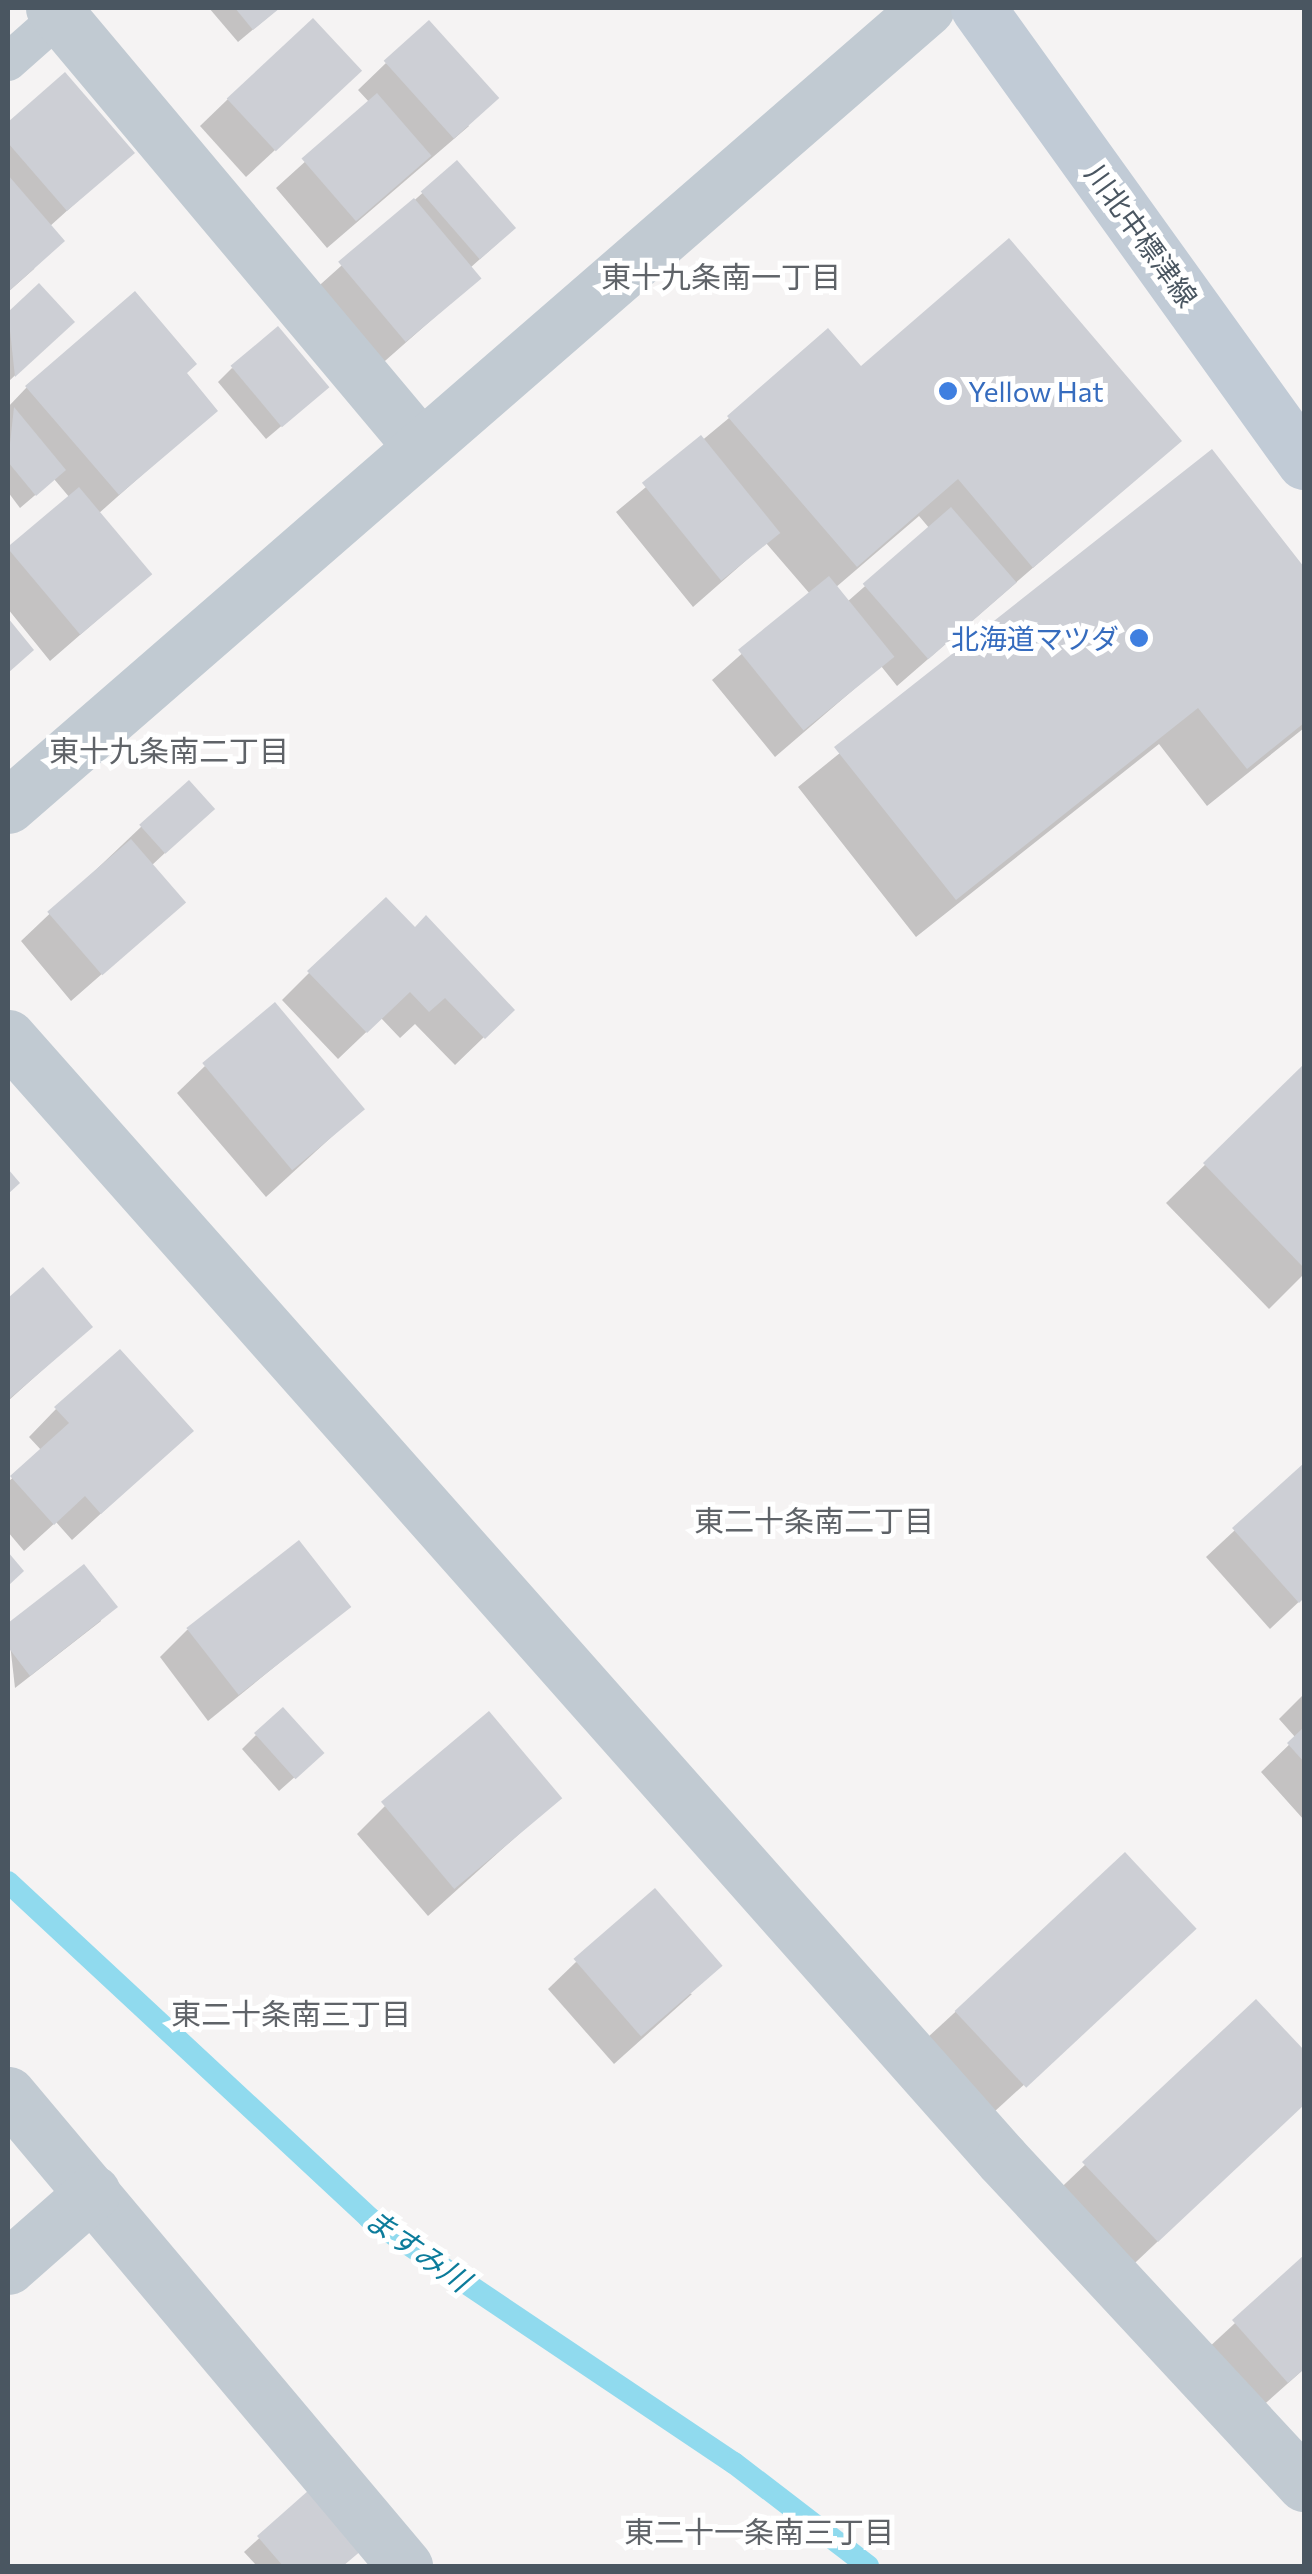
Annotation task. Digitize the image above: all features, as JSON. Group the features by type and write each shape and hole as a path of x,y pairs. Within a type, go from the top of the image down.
{"main road":[{"name":"川北中標津線","path":"978,8 1304,462"}],"street":[{"path":"8,806 417,442 927,8"},
{"path":"57,12 417,442"},
{"path":"8,1037 1002,2160 1304,2484"},
{"path":"8,2094 405,2566"},
{"path":"8,2266 93,2192"}],"lane":[{"path":"8,62 57,12"}],"building":[{"path":"235,8 280,8 253,30"},
{"path":"313,18 362,71 276,151 227,98"},
{"path":"429,20 499,98 454,139 384,61"},
{"path":"65,72 135,153 67,211 8,143 8,122"},
{"path":"377,93 431,156 356,221 302,159"},
{"path":"457,160 516,228 480,259 421,191"},
{"path":"8,175 65,241 8,292"},
{"path":"414,198 481,278 406,342 338,262"},
{"name":"Yellow Hat","path":"1009,238 1182,441 1033,568 958,479 857,567 727,416 828,328 861,366"},
{"path":"39,283 75,322 15,377 8,312"},
{"path":"135,291 197,364 187,373 218,411 119,495 25,386"},
{"path":"278,326 329,387 282,427 231,366"},
{"path":"14,407 66,470 36,496 8,462"},
{"path":"701,435 780,533 721,581 642,483"},
{"name":"北海道マツダ","path":"1212,449 1304,567 1304,723 1247,769 1198,708 956,900 834,747"},
{"path":"79,487 152,574 80,635 8,549"},
{"path":"951,507 1017,582 928,659 863,584"},
{"path":"829,576 894,657 804,730 738,650"},
{"path":"8,618 34,650 8,673"},
{"path":"189,780 215,809 165,854 139,825"},
{"path":"131,839 186,902 102,975 47,912"},
{"path":"386,897 415,927 426,915 515,1010 485,1039 445,998 429,1012 410,992 367,1033 307,971"},
{"path":"275,1002 365,1109 292,1170 202,1063"},
{"path":"1304,1064 1304,1268 1203,1163"},
{"path":"8,1169 20,1183 8,1194"},
{"path":"43,1267 93,1327 8,1400 8,1298"},
{"path":"120,1349 194,1431 101,1514 85,1496 54,1525 10,1476 69,1423 54,1407"},
{"path":"1304,1463 1304,1598 1299,1603 1232,1528"},
{"path":"299,1540 351,1607 239,1695 186,1628"},
{"path":"8,1552 24,1571 8,1586"},
{"path":"84,1564 118,1607 30,1676 8,1647 8,1623"},
{"path":"283,1707 324,1753 296,1779 254,1733"},
{"path":"489,1711 562,1798 454,1889 381,1802"},
{"path":"1304,1727 1304,1762 1287,1743"},
{"path":"1125,1852 1197,1929 1026,2088 955,2011"},
{"path":"655,1888 723,1966 641,2037 573,1959"},
{"path":"1256,1999 1304,2050 1304,2105 1158,2242 1082,2162"},
{"path":"1304,2255 1304,2369 1288,2383 1232,2320"},
{"path":"309,2490 362,2550 343,2566 283,2566 257,2536"}],"waterway":[{"name":"ますみ川","path":"8,1882 369,2218 734,2463 868,2566"}],"place":[{"name":"Yellow Hat","path":"948,391"},
{"name":"北海道マツダ","path":"1139,638"}],"district":[{"name":"東十九条南一丁目","path":"721,276"},
{"name":"東十九条南二丁目","path":"169,750"},
{"name":"東二十条南二丁目","path":"814,1520"},
{"name":"東二十条南三丁目","path":"291,2013"},
{"name":"東二十一条南三丁目","path":"759,2531"}]}
